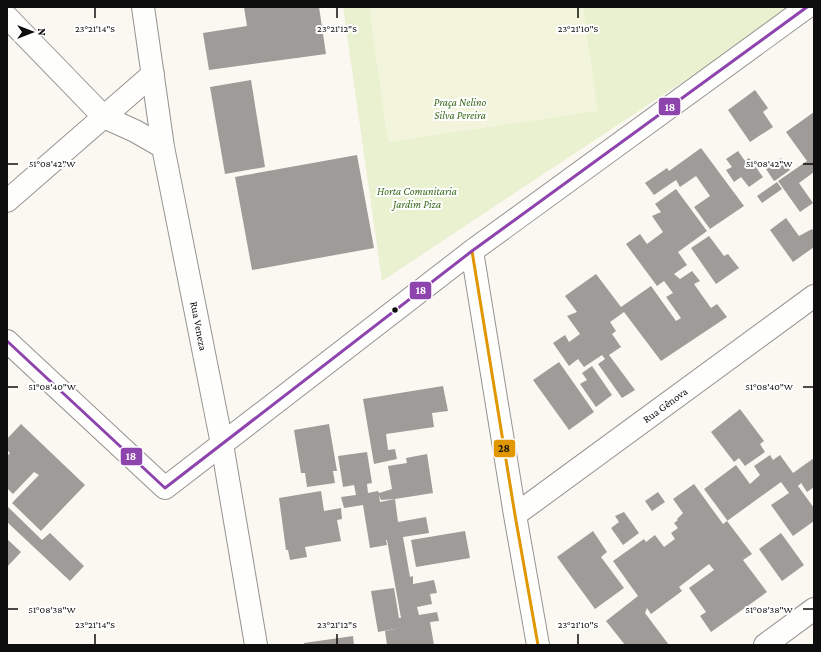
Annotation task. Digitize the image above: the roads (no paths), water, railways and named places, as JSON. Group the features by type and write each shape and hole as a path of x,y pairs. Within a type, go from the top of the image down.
{"street":[{"name":"Rua Veneza","path":"143,7 163,147 222,444 256,645"},
{"path":"7,340 165,488 472,251 807,7"},
{"path":"7,17 104,116 135,130 163,147"},
{"path":"7,201 152,74"},
{"path":"472,251 515,515 538,645"},
{"name":"Rua Gênova","path":"515,515 814,296"},
{"path":"765,645 814,609"}],"park label":[{"name":"Praça Nelino Silva Pereira","path":"460,108"},
{"name":"Horta Comunitaria Jardim Piza","path":"417,197"}]}
